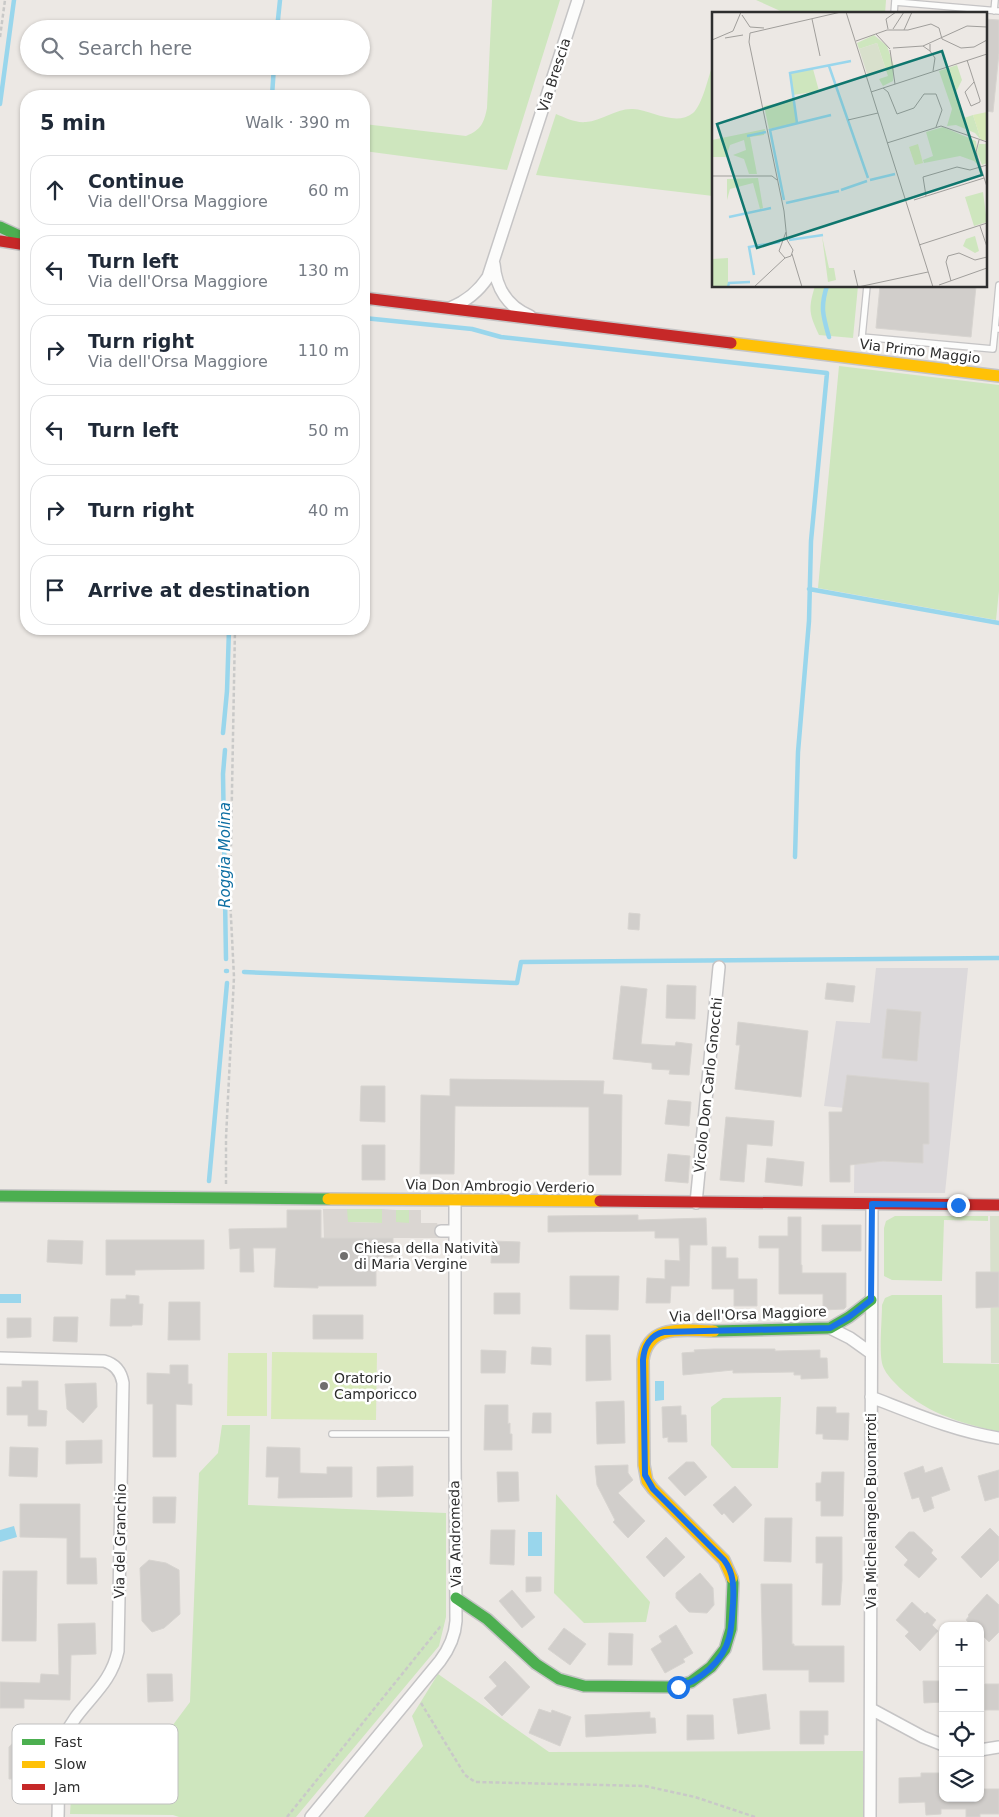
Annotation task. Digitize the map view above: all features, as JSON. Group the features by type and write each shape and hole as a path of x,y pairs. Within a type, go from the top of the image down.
{"street":[{"name":"Via Brescia","path":"450,308 459,305 475,294 488,277 578,0"},
{"path":"0,227 20,236"},
{"path":"0,241 20,244"},
{"path":"494,262 496,279 504,296 523,313 536,318"},
{"name":"Via Primo Maggio","path":"370,299 999,376"},
{"name":"Vicolo Don Carlo Gnocchi","path":"696,1203 719,967"},
{"name":"Via Don Ambrogio Verderio","path":"0,1196 999,1206"},
{"name":"Via Andromeda","path":"311,1817 440,1661 452,1641 456,1625 455,1200"},
{"name":"Via Michelangelo Buonarroti","path":"870,1817 870,1353 872,1204"},
{"path":"441,1231 455,1231"},
{"name":"Via dell'Orsa Maggiore","path":"456,1598 486,1619 544,1670 566,1682 584,1686 668,1688 686,1684 695,1679 714,1664 727,1644 732,1623 733,1583 724,1560 653,1489 648,1481 644,1465 643,1360 645,1349 652,1338 664,1332 830,1328 849,1317 871,1300"},
{"path":"830,1328 850,1338 870,1353"},
{"name":"Via del Granchio","path":"0,1358 104,1361 117,1368 123,1383 118,1651 109,1677 72,1724"},
{"path":"871,1397 935,1422 999,1438"},
{"path":"871,1708 939,1744"},
{"path":"984,1749 999,1747"},
{"name":"Via del Granchio","path":"58,1817 59,1804"}],"lane":[{"path":"895,1 996,11 995,0"},
{"path":"867,288 862,336 993,349 997,329 999,285"},
{"path":"332,1434 455,1434"}],"path":[{"path":"0,37 6,0"},
{"path":"225,1198 234,977 230,898 235,635"},
{"path":"287,1817 440,1627 449,1624 444,1631"},
{"path":"415,1692 463,1771 475,1782 645,1786 695,1797 755,1817"}],"shaded area":[{"path":"876,968 968,968 945,1193 854,1193 855,1109 824,1106 836,1021 870,1023"},
{"path":"323,1209 347,1209 348,1222 382,1223 382,1209 396,1210 396,1222 409,1223 409,1210 421,1210 421,1223 437,1223 442,1238 324,1238"}],"green space":[{"path":"492,0 560,0 507,170 370,152 370,125 466,136 471,134 483,122 487,108"},
{"path":"756,0 886,0 885,12 783,12"},
{"path":"712,66 712,196 536,175 556,114 578,122 592,121 627,109 640,110 663,117 686,117 696,109 705,90"},
{"path":"814,288 858,288 853,338 819,335 813,322 811,300"},
{"path":"839,366 999,385 999,591 996,620 818,588"},
{"path":"347,1209 382,1209 382,1223 347,1222"},
{"path":"396,1210 409,1210 409,1223 396,1223"},
{"path":"895,1216 988,1216 988,1221 944,1220 942,1281 892,1280 884,1276 884,1228 886,1221"},
{"path":"990,1216 999,1216 999,1363 991,1363"},
{"path":"892,1295 942,1295 943,1363 999,1364 999,1432 970,1425 929,1409 905,1392 888,1375 881,1357 882,1305 885,1298"},
{"name":"Oratorio Camporicco","path":"272,1352 377,1353 376,1420 271,1419"},
{"path":"228,1353 267,1353 267,1416 227,1416"},
{"path":"781,1397 778,1468 732,1468 711,1445 711,1407 723,1398"},
{"path":"222,1425 250,1425 248,1505 446,1513 446,1617 439,1646 296,1817 179,1817 173,1815 70,1814 71,1804 178,1804 178,1724 174,1724 190,1702 199,1473 218,1453"},
{"path":"556,1494 650,1602 646,1622 584,1623 554,1593"},
{"path":"438,1674 549,1752 863,1751 863,1817 364,1817 423,1746 412,1716"}],"water":[{"path":"0,1294 21,1294 21,1303 0,1303"},
{"path":"655,1381 664,1381 664,1400 655,1401"},
{"path":"14,1526 17,1537 0,1542 0,1530"},
{"path":"528,1532 542,1532 542,1556 528,1556"}],"building":[{"path":"986,19 999,20 999,53 993,112 986,111"},
{"path":"880,288 976,288 971,337 876,328"},
{"path":"629,913 640,914 639,930 628,929"},
{"path":"827,983 855,986 853,1002 825,999"},
{"path":"667,985 696,986 695,1019 666,1018"},
{"path":"621,986 647,989 641,1044 675,1046 676,1042 692,1044 689,1075 669,1074 670,1070 652,1069 652,1063 613,1059"},
{"path":"887,1009 921,1012 917,1061 882,1058"},
{"path":"738,1022 808,1031 801,1097 735,1089 740,1045 736,1045"},
{"path":"847,1075 929,1083 929,1144 923,1144 923,1163 883,1161 850,1165 850,1182 830,1182 829,1112 842,1112"},
{"path":"450,1079 604,1081 603,1094 622,1095 621,1175 589,1175 589,1107 455,1106 454,1174 420,1174 421,1095 450,1096"},
{"path":"361,1086 385,1086 385,1122 360,1121"},
{"path":"668,1100 691,1102 689,1126 665,1124"},
{"path":"726,1117 774,1121 772,1146 747,1144 744,1182 720,1180"},
{"path":"362,1145 385,1145 385,1180 362,1180"},
{"path":"668,1154 690,1156 688,1183 665,1181"},
{"path":"767,1158 804,1162 802,1186 765,1182"},
{"path":"287,1210 321,1210 321,1238 393,1238 393,1257 382,1257 382,1267 376,1267 376,1286 274,1287 276,1248 253,1248 254,1272 240,1272 240,1248 230,1249 229,1229 287,1228"},
{"path":"638,1215 638,1220 706,1218 707,1245 690,1245 689,1286 671,1286 670,1303 646,1303 647,1278 665,1279 665,1260 680,1261 679,1238 655,1238 655,1231 548,1232 548,1216"},
{"path":"788,1217 801,1217 802,1273 846,1273 846,1307 844,1309 823,1310 823,1294 779,1294 779,1248 759,1248 759,1236 788,1236"},
{"path":"822,1225 861,1225 861,1251 822,1251"},
{"path":"48,1240 83,1241 82,1264 47,1262"},
{"path":"106,1240 204,1240 204,1269 135,1270 135,1275 106,1275"},
{"path":"492,1241 520,1242 519,1263 491,1263"},
{"path":"712,1247 726,1247 726,1258 738,1258 738,1279 757,1279 757,1306 734,1306 734,1289 712,1289"},
{"path":"976,1272 999,1272 999,1307 976,1308"},
{"path":"570,1276 619,1276 618,1310 570,1309"},
{"path":"494,1293 520,1293 520,1314 494,1314"},
{"path":"126,1295 139,1296 139,1304 143,1304 142,1325 110,1326 111,1299 126,1299"},
{"path":"169,1302 200,1302 200,1340 168,1340"},
{"path":"313,1315 363,1315 363,1339 313,1339"},
{"path":"54,1317 78,1317 77,1342 53,1341"},
{"path":"7,1318 31,1318 31,1337 7,1338"},
{"path":"586,1335 610,1335 611,1380 586,1381"},
{"path":"532,1347 551,1348 551,1365 531,1364"},
{"path":"714,1349 820,1350 820,1358 827,1358 828,1378 801,1379 801,1375 794,1375 794,1372 733,1373 733,1370 683,1375 682,1353"},
{"path":"481,1350 506,1351 505,1373 481,1373"},
{"path":"170,1365 188,1365 188,1384 192,1384 192,1405 176,1404 176,1457 153,1457 153,1404 147,1404 147,1373 170,1374"},
{"path":"22,1381 38,1381 38,1410 47,1411 46,1426 28,1426 28,1415 7,1415 7,1387 22,1387"},
{"path":"96,1383 97,1407 83,1423 67,1409 65,1384"},
{"path":"624,1401 625,1443 597,1444 596,1402"},
{"path":"485,1405 508,1405 508,1424 510,1423 510,1434 512,1434 512,1450 484,1450"},
{"path":"681,1406 681,1415 686,1415 687,1442 668,1442 668,1437 663,1438 662,1407"},
{"path":"817,1407 836,1407 836,1413 849,1413 848,1440 823,1439 823,1434 816,1434"},
{"path":"533,1413 551,1413 551,1433 532,1433"},
{"path":"102,1440 102,1463 66,1464 66,1441"},
{"path":"10,1447 38,1448 37,1477 9,1476"},
{"path":"267,1447 300,1448 300,1473 327,1474 327,1467 352,1467 352,1497 278,1498 279,1477 266,1477"},
{"path":"686,1462 694,1462 707,1477 685,1496 668,1478"},
{"path":"628,1465 628,1473 633,1480 618,1493 645,1521 628,1538 613,1522 615,1520 597,1485 595,1466"},
{"path":"413,1466 413,1496 377,1497 377,1467"},
{"path":"923,1466 925,1473 942,1467 950,1490 931,1497 934,1508 924,1512 919,1497 912,1499 904,1473"},
{"path":"999,1470 999,1497 985,1501 978,1476"},
{"path":"497,1472 518,1472 519,1501 498,1502"},
{"path":"822,1472 844,1472 843,1516 821,1516 821,1501 816,1501 816,1483 821,1483"},
{"path":"735,1486 752,1505 733,1523 713,1505"},
{"path":"153,1497 176,1497 175,1523 153,1523"},
{"path":"20,1504 80,1504 80,1558 96,1558 97,1584 67,1584 67,1538 20,1537"},
{"path":"765,1518 792,1518 791,1562 764,1561"},
{"path":"990,1528 999,1537 999,1560 981,1578 961,1557"},
{"path":"491,1530 515,1530 514,1565 490,1564"},
{"path":"909,1532 914,1532 933,1550 931,1553 937,1559 919,1578 904,1565 908,1560 895,1547"},
{"path":"666,1537 685,1557 664,1577 646,1557"},
{"path":"816,1537 842,1537 840,1605 822,1605 823,1563 816,1563"},
{"path":"149,1560 166,1563 179,1570 180,1614 164,1628 152,1632 142,1621 140,1568"},
{"path":"3,1571 37,1571 36,1641 2,1641"},
{"path":"700,1573 713,1588 714,1605 707,1613 689,1612 676,1598 676,1593"},
{"path":"526,1577 541,1577 541,1591 526,1592"},
{"path":"761,1584 792,1584 792,1644 794,1646 844,1646 844,1682 809,1682 809,1670 763,1670"},
{"path":"512,1590 535,1617 522,1628 499,1601"},
{"path":"987,1594 999,1605 999,1632 989,1642 984,1637 984,1622 968,1622 966,1620 968,1615"},
{"path":"912,1602 925,1614 927,1612 936,1620 932,1625 938,1631 920,1651 905,1636 909,1632 896,1620"},
{"path":"95,1623 96,1654 71,1655 70,1700 24,1699 24,1708 0,1708 0,1682 40,1683 41,1674 59,1675 58,1624"},
{"path":"676,1625 693,1653 683,1659 685,1662 665,1673 651,1649 662,1642 659,1636"},
{"path":"564,1628 586,1644 570,1665 548,1649"},
{"path":"609,1633 633,1634 632,1665 608,1665"},
{"path":"505,1661 530,1687 502,1716 484,1698 497,1686 489,1677"},
{"path":"147,1674 172,1674 173,1701 148,1702"},
{"path":"923,1681 939,1681 939,1702 924,1703"},
{"path":"985,1684 999,1684 999,1710 985,1710"},
{"path":"766,1694 770,1729 738,1734 733,1699"},
{"path":"539,1709 551,1713 552,1710 571,1717 560,1746 529,1733"},
{"path":"800,1711 828,1711 828,1735 824,1735 824,1744 800,1744"},
{"path":"650,1712 650,1718 655,1718 656,1733 586,1737 585,1715"},
{"path":"687,1715 713,1715 714,1739 687,1740"},
{"path":"12,1744 12,1779 9,1779 9,1747"},
{"path":"921,1773 939,1773 939,1802 984,1802 984,1789 999,1789 999,1814 980,1814 980,1817 966,1817 966,1809 941,1809 941,1814 926,1815 925,1802 899,1803 899,1778 921,1777"}],"waterway":[{"path":"0,104 14,0"},
{"name":"Roggia Molina","path":"278,20 280,0"},
{"name":"Roggia Molina","path":"272,90 273,75"},
{"path":"827,288 823,312 829,337"},
{"path":"370,319 472,329 501,337 827,373 811,541 809,621 798,752 795,857"},
{"path":"809,589 999,623"},
{"name":"Roggia Molina","path":"223,733 227,691 229,635"},
{"name":"Roggia Molina","path":"225,750 223,774 226,959"},
{"path":"244,972 517,983 521,962 999,958"},
{"name":"Roggia Molina","path":"209,1181 227,983"}],"traffic: fast":[{"path":"0,227 20,236"},
{"path":"0,1196 328,1199"},
{"path":"714,1331 830,1328 849,1317 871,1300"},
{"path":"456,1598 487,1619 536,1664 559,1679 584,1686 673,1687 691,1682 711,1667 725,1649 731,1629 732,1578"}],"traffic: slow":[{"path":"731,343 999,376"},
{"path":"328,1199 600,1201"},
{"path":"714,1331 670,1331 652,1339 646,1348 643,1360 644,1465 647,1481 653,1489 724,1560 732,1578"}],"traffic: jam":[{"path":"0,241 20,244"},
{"path":"370,299 731,343"},
{"path":"600,1201 999,1205"}],"place":[{"name":"Chiesa della Natività di Maria Vergine","path":"344,1256"},
{"name":"Oratorio Camporicco","path":"324,1386"}],"route":[{"path":"678,1687 691,1682 703,1673 714,1664 725,1649 729,1640 732,1623 734,1589 730,1572 724,1560 653,1489 645,1475 643,1353 649,1340 664,1332 830,1328 849,1317 871,1300 872,1204 958,1205"}]}
